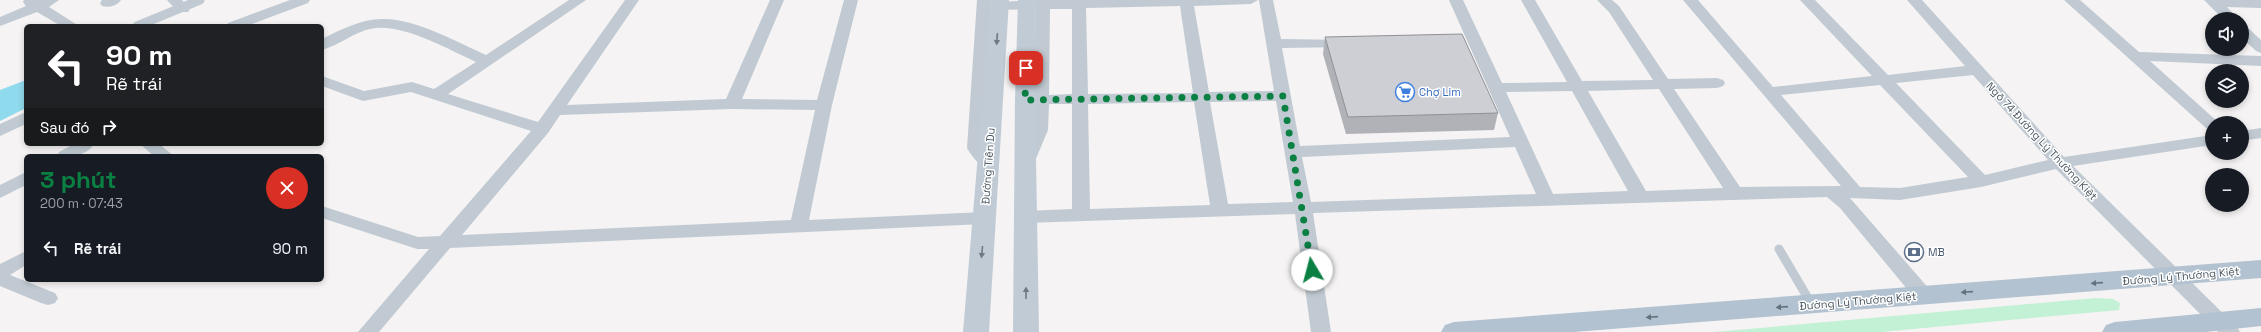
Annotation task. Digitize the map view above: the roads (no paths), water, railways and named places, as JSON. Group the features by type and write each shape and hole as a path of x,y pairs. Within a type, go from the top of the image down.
{"main road":[{"name":"Đường Tiên Du","path":"976,332 988,163 995,2"},
{"path":"1026,332 1025,217 1027,161 1033,99 1035,2"},
{"name":"Đường Lý Thường Kiệt","path":"1454,332 2174,277 2261,269"},
{"path":"2114,332 2223,326 2261,317"}],"street":[{"path":"25,0 45,3 70,24"},
{"path":"239,24 303,0"},
{"path":"437,94 579,0"},
{"path":"368,332 442,243 542,129 632,0"},
{"path":"732,104 777,0"},
{"path":"799,225 824,105 851,0"},
{"path":"995,2 1079,4 1251,0"},
{"path":"1266,0 1303,208 1321,332"},
{"path":"1456,0 1466,40 1496,88 1547,200"},
{"path":"1528,0 1640,196"},
{"path":"1604,0 1614,9 1735,193"},
{"path":"1690,0 1855,192"},
{"path":"1806,0 1981,181"},
{"name":"Ngõ 74 Đường Lý Thường Kiệt","path":"1914,0 1975,70 2060,163 2223,326"},
{"path":"2071,0 2205,118"},
{"path":"1186,1 1220,210"},
{"path":"2212,1 2261,4"},
{"path":"2212,1 2224,12"},
{"path":"0,22 45,3"},
{"path":"1079,4 1081,215"},
{"path":"324,44 356,28 384,23 407,28 487,61"},
{"path":"2249,37 2261,48"},
{"path":"1274,44 1358,42"},
{"path":"2136,56 2261,61"},
{"path":"1769,92 1975,70"},
{"path":"324,82 363,96 412,87 542,129"},
{"path":"1496,88 1717,83"},
{"path":"1033,99 1283,96"},
{"path":"556,110 732,104 824,105"},
{"path":"0,131 24,118"},
{"path":"2249,135 2261,133"},
{"path":"1025,217 1806,191 1900,194 1981,181 2060,163 2205,141"},
{"path":"1293,152 1520,142"},
{"path":"68,154 82,146"},
{"path":"151,146 163,154"},
{"path":"0,192 24,179"},
{"path":"1832,192 1846,204 1924,296"},
{"path":"324,213 418,243 984,218"},
{"path":"0,272 24,257"},
{"path":"0,278 48,298"}],"lane":[{"path":"149,24 179,4 200,0"},
{"path":"1779,249 1812,305"}],"water":[{"path":"24,81 24,109 0,121 0,90"}],"place":[{"name":"Chợ Lim","path":"1405,92"},
{"name":"MB","path":"1914,252"}]}
